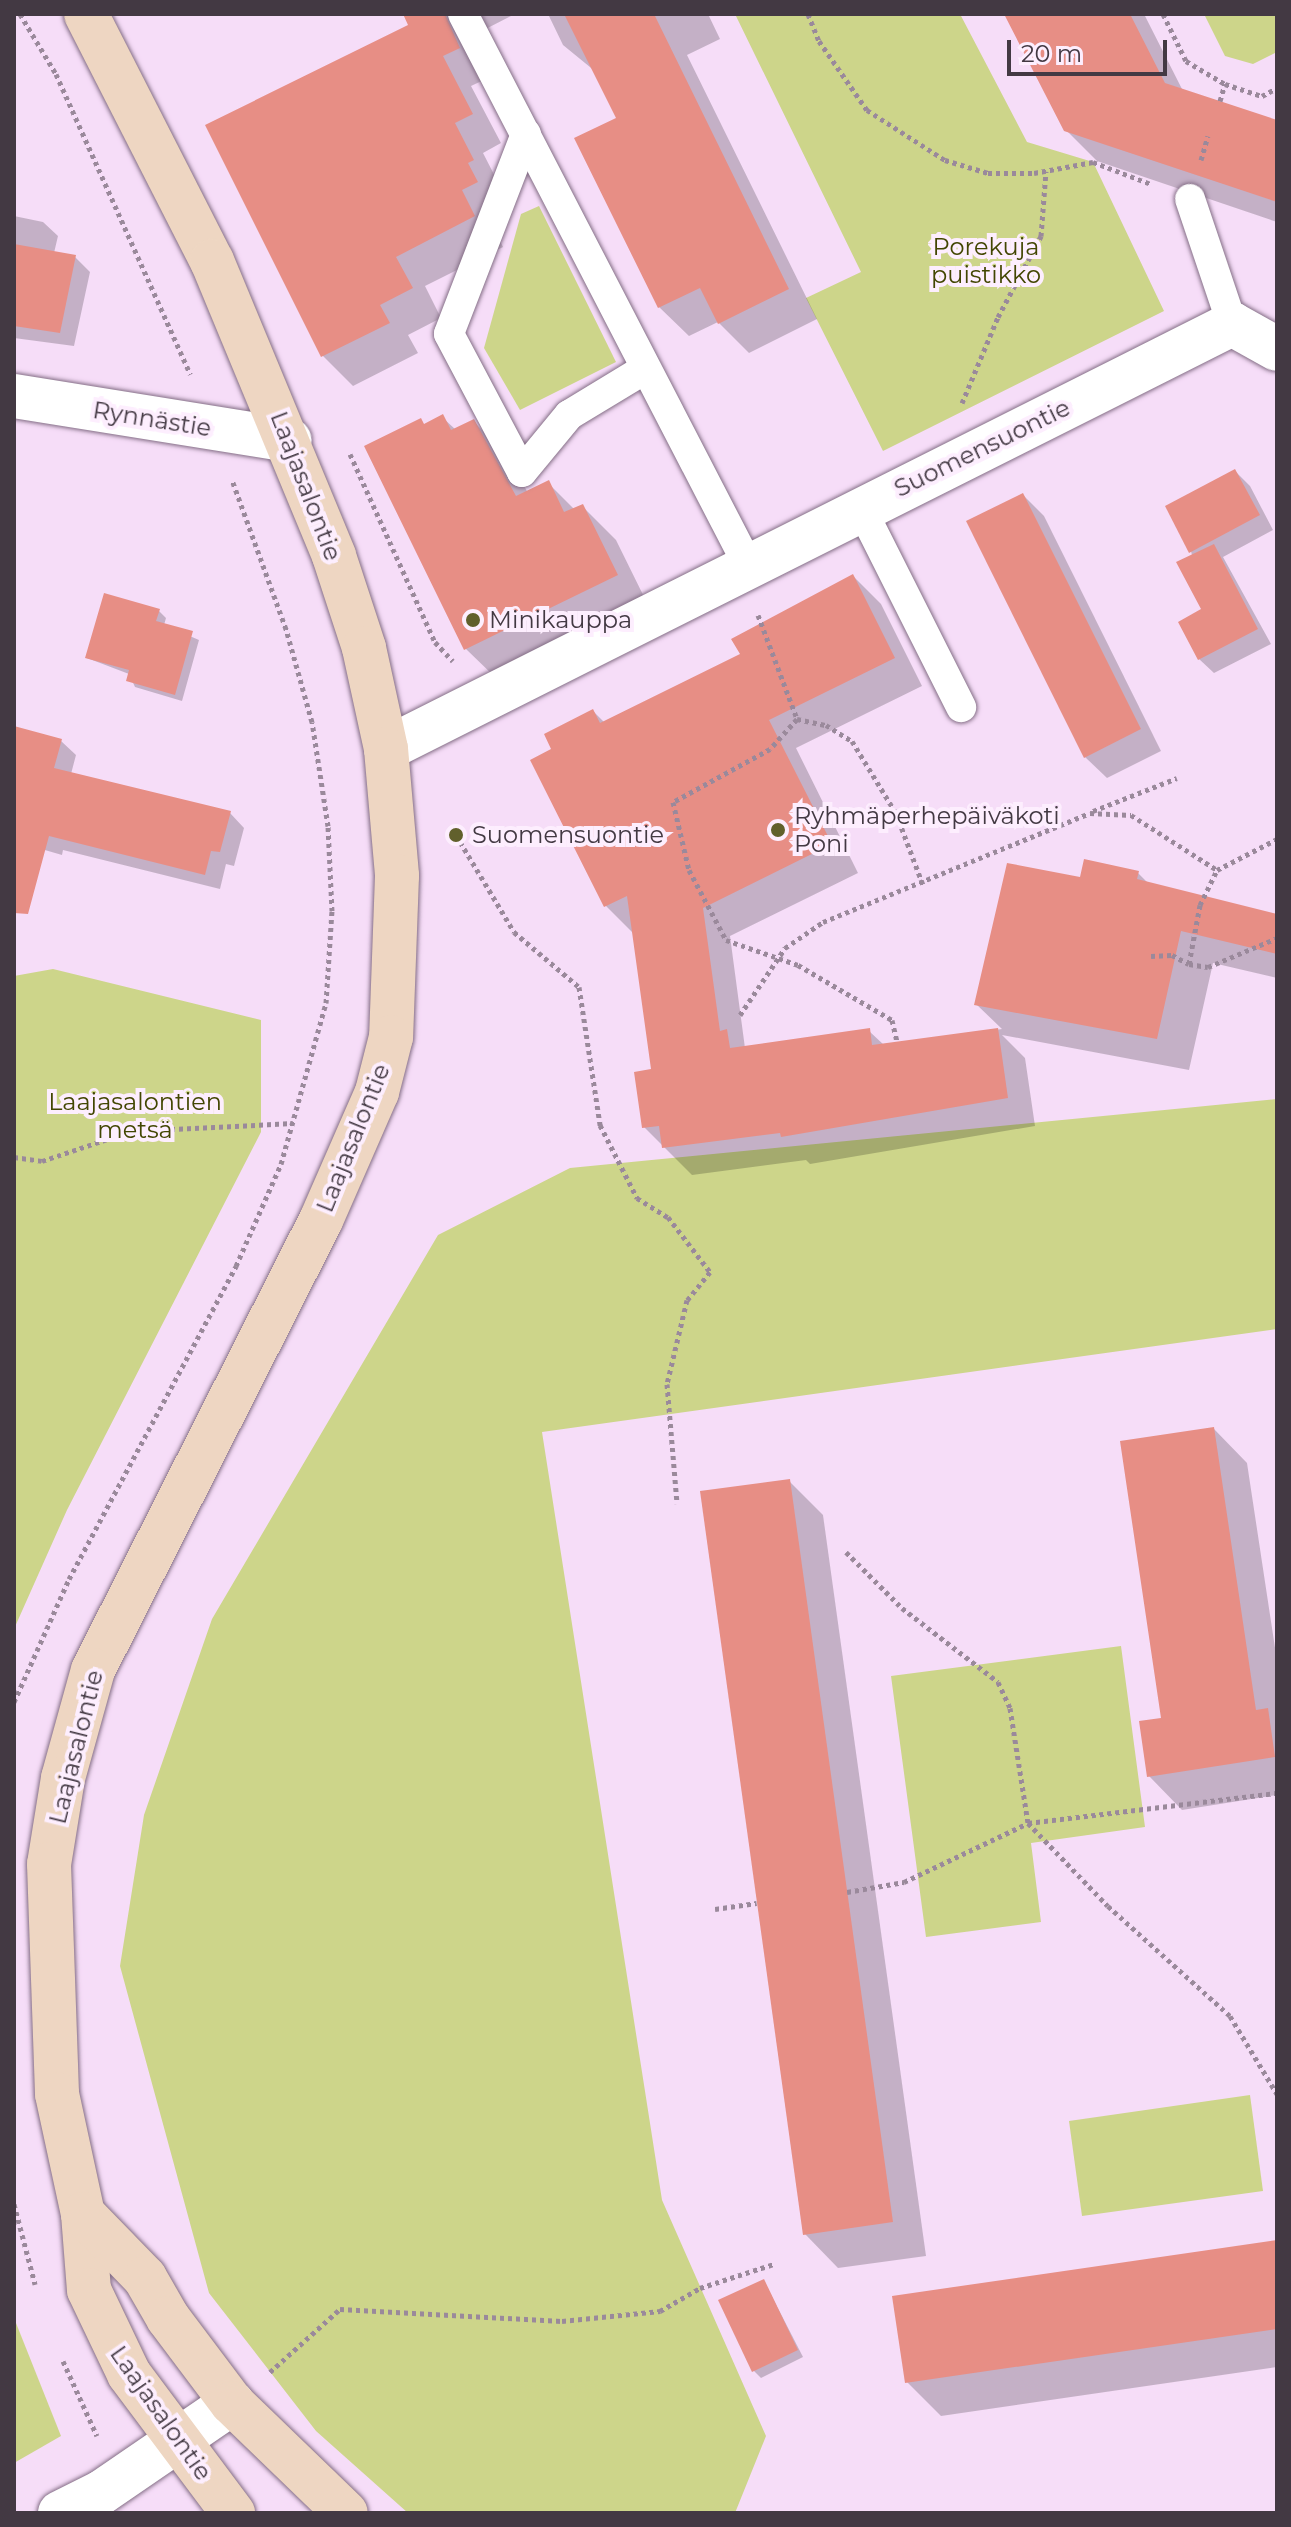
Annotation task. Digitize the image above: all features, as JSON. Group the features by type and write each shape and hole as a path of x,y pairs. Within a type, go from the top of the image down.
{"main road":[{"name":"Laajasalontie","path":"86,14 212,261 290,440 364,648 386,749 397,876 396,977 391,1037 377,1092 321,1220 93,1670 63,1778 49,1864 51,2023 57,2094 83,2214 89,2290 129,2374 176,2442 233,2513"},
{"path":"83,2214 145,2278 173,2327 247,2391 346,2513"}],"street":[{"path":"1232,324 1277,349"},
{"name":"Suomensuontie","path":"386,749 1232,324"},
{"name":"Rynnästie","path":"14,396 290,440"},
{"path":"60,2513 176,2442 247,2391"}],"lane":[{"path":"463,14 743,568"},
{"path":"526,134 449,334 522,472 569,415 645,369"},
{"path":"1190,199 1232,324"},
{"path":"861,508 961,707"}],"path":[{"path":"20,14 56,74 191,377"},
{"path":"808,14 819,41 867,110 945,160 988,173 1046,171 1093,162 1190,199"},
{"path":"1163,14 1186,61 1225,84 1262,96 1277,88"},
{"path":"1220,101 1225,84"},
{"path":"960,410 998,317 1041,236 1046,171"},
{"path":"14,1702 69,1579 236,1266 281,1164 326,1003 332,911 328,826 308,708 231,477"},
{"path":"743,568 797,719"},
{"path":"797,719 826,725 852,741 896,813 923,885"},
{"path":"797,719 770,749 673,802 689,870 710,918 726,940 798,965 892,1020 897,1042"},
{"path":"740,1015 776,959 823,922 923,885 1177,778"},
{"path":"1090,813 1131,815 1217,870"},
{"path":"456,835 514,932 579,987 600,1125 637,1198 668,1217 710,1272 687,1300 667,1384 677,1504"},
{"path":"1189,964 1200,905 1217,870 1277,839"},
{"path":"1151,956 1172,955 1189,964 1208,967 1277,938"},
{"path":"14,1157 42,1161 131,1131 293,1123"},
{"path":"846,1552 902,1608 998,1682 1010,1708 1028,1823 1108,1906 1230,2016 1277,2094"},
{"path":"847,1892 904,1882 1028,1823 1277,1793"},
{"path":"715,1909 757,1903"},
{"path":"247,2391 340,2309 562,2321 660,2311 700,2288 774,2264"}],"green space":[{"name":"Porekuja puistikko","path":"735,14 960,14 1027,142 1093,162 1164,311 883,451 806,298 861,272"},
{"path":"1204,14 1277,14 1277,52 1253,64 1225,56"},
{"path":"539,206 616,362 520,410 484,348 521,214"},
{"name":"Laajasalontien metsä","path":"53,969 261,1020 261,1132 67,1510 14,1629 14,976"},
{"path":"1277,1099 1277,1329 542,1432 662,2200 766,2436 735,2513 408,2513 316,2431 209,2293 120,1966 144,1815 212,1619 438,1235 570,1168"},
{"path":"1121,1646 1145,1827 1031,1843 1041,1922 926,1937 891,1676"},
{"path":"1250,2095 1263,2191 1082,2216 1069,2121"},
{"path":"14,2318 61,2436 14,2463"}],"building":[{"path":"403,14 445,14 460,48 443,56 473,114 455,123 474,160 468,163 478,182 462,190 475,216 396,257 413,288 380,305 390,323 321,357 205,125 408,25"},
{"path":"564,14 654,14 789,289 718,324 700,288 658,308 574,138 616,118"},
{"path":"1004,14 1130,14 1165,83 1277,120 1277,202 1064,131"},
{"path":"14,244 76,255 60,333 14,326"},
{"path":"443,414 451,430 474,419 516,496 549,480 564,512 583,504 618,575 464,650 364,446 421,418 424,424"},
{"path":"1235,469 1260,515 1189,553 1165,506"},
{"path":"1023,493 1141,729 1084,758 966,521"},
{"path":"1214,544 1258,629 1198,660 1178,622 1201,609 1176,562"},
{"path":"853,574 895,658 769,720 832,844 703,908 720,1031 727,1029 730,1048 870,1028 872,1045 998,1028 1008,1098 781,1137 780,1133 662,1148 659,1126 642,1128 634,1072 651,1069 627,896 604,907 530,760 551,749 544,734 593,709 600,723 740,654 731,639"},
{"path":"104,593 160,609 156,621 193,631 175,695 126,681 129,670 85,658"},
{"path":"14,726 62,739 54,768 231,811 220,852 211,851 205,875 49,836 28,914 14,913"},
{"path":"1084,859 1139,871 1137,879 1277,914 1277,954 1181,931 1157,1039 974,1005 1007,863 1080,877"},
{"path":"1214,1427 1256,1710 1268,1708 1275,1757 1147,1777 1139,1721 1161,1718 1120,1441"},
{"path":"790,1479 893,2222 803,2235 700,1491"},
{"path":"1277,2240 1277,2329 905,2383 892,2296"},
{"path":"764,2279 798,2350 752,2372 718,2300"}],"place":[{"name":"Minikauppa","path":"473,620"},
{"name":"Ryhmäperhepäiväkoti Poni","path":"778,830"},
{"name":"Suomensuontie","path":"456,835"}]}
